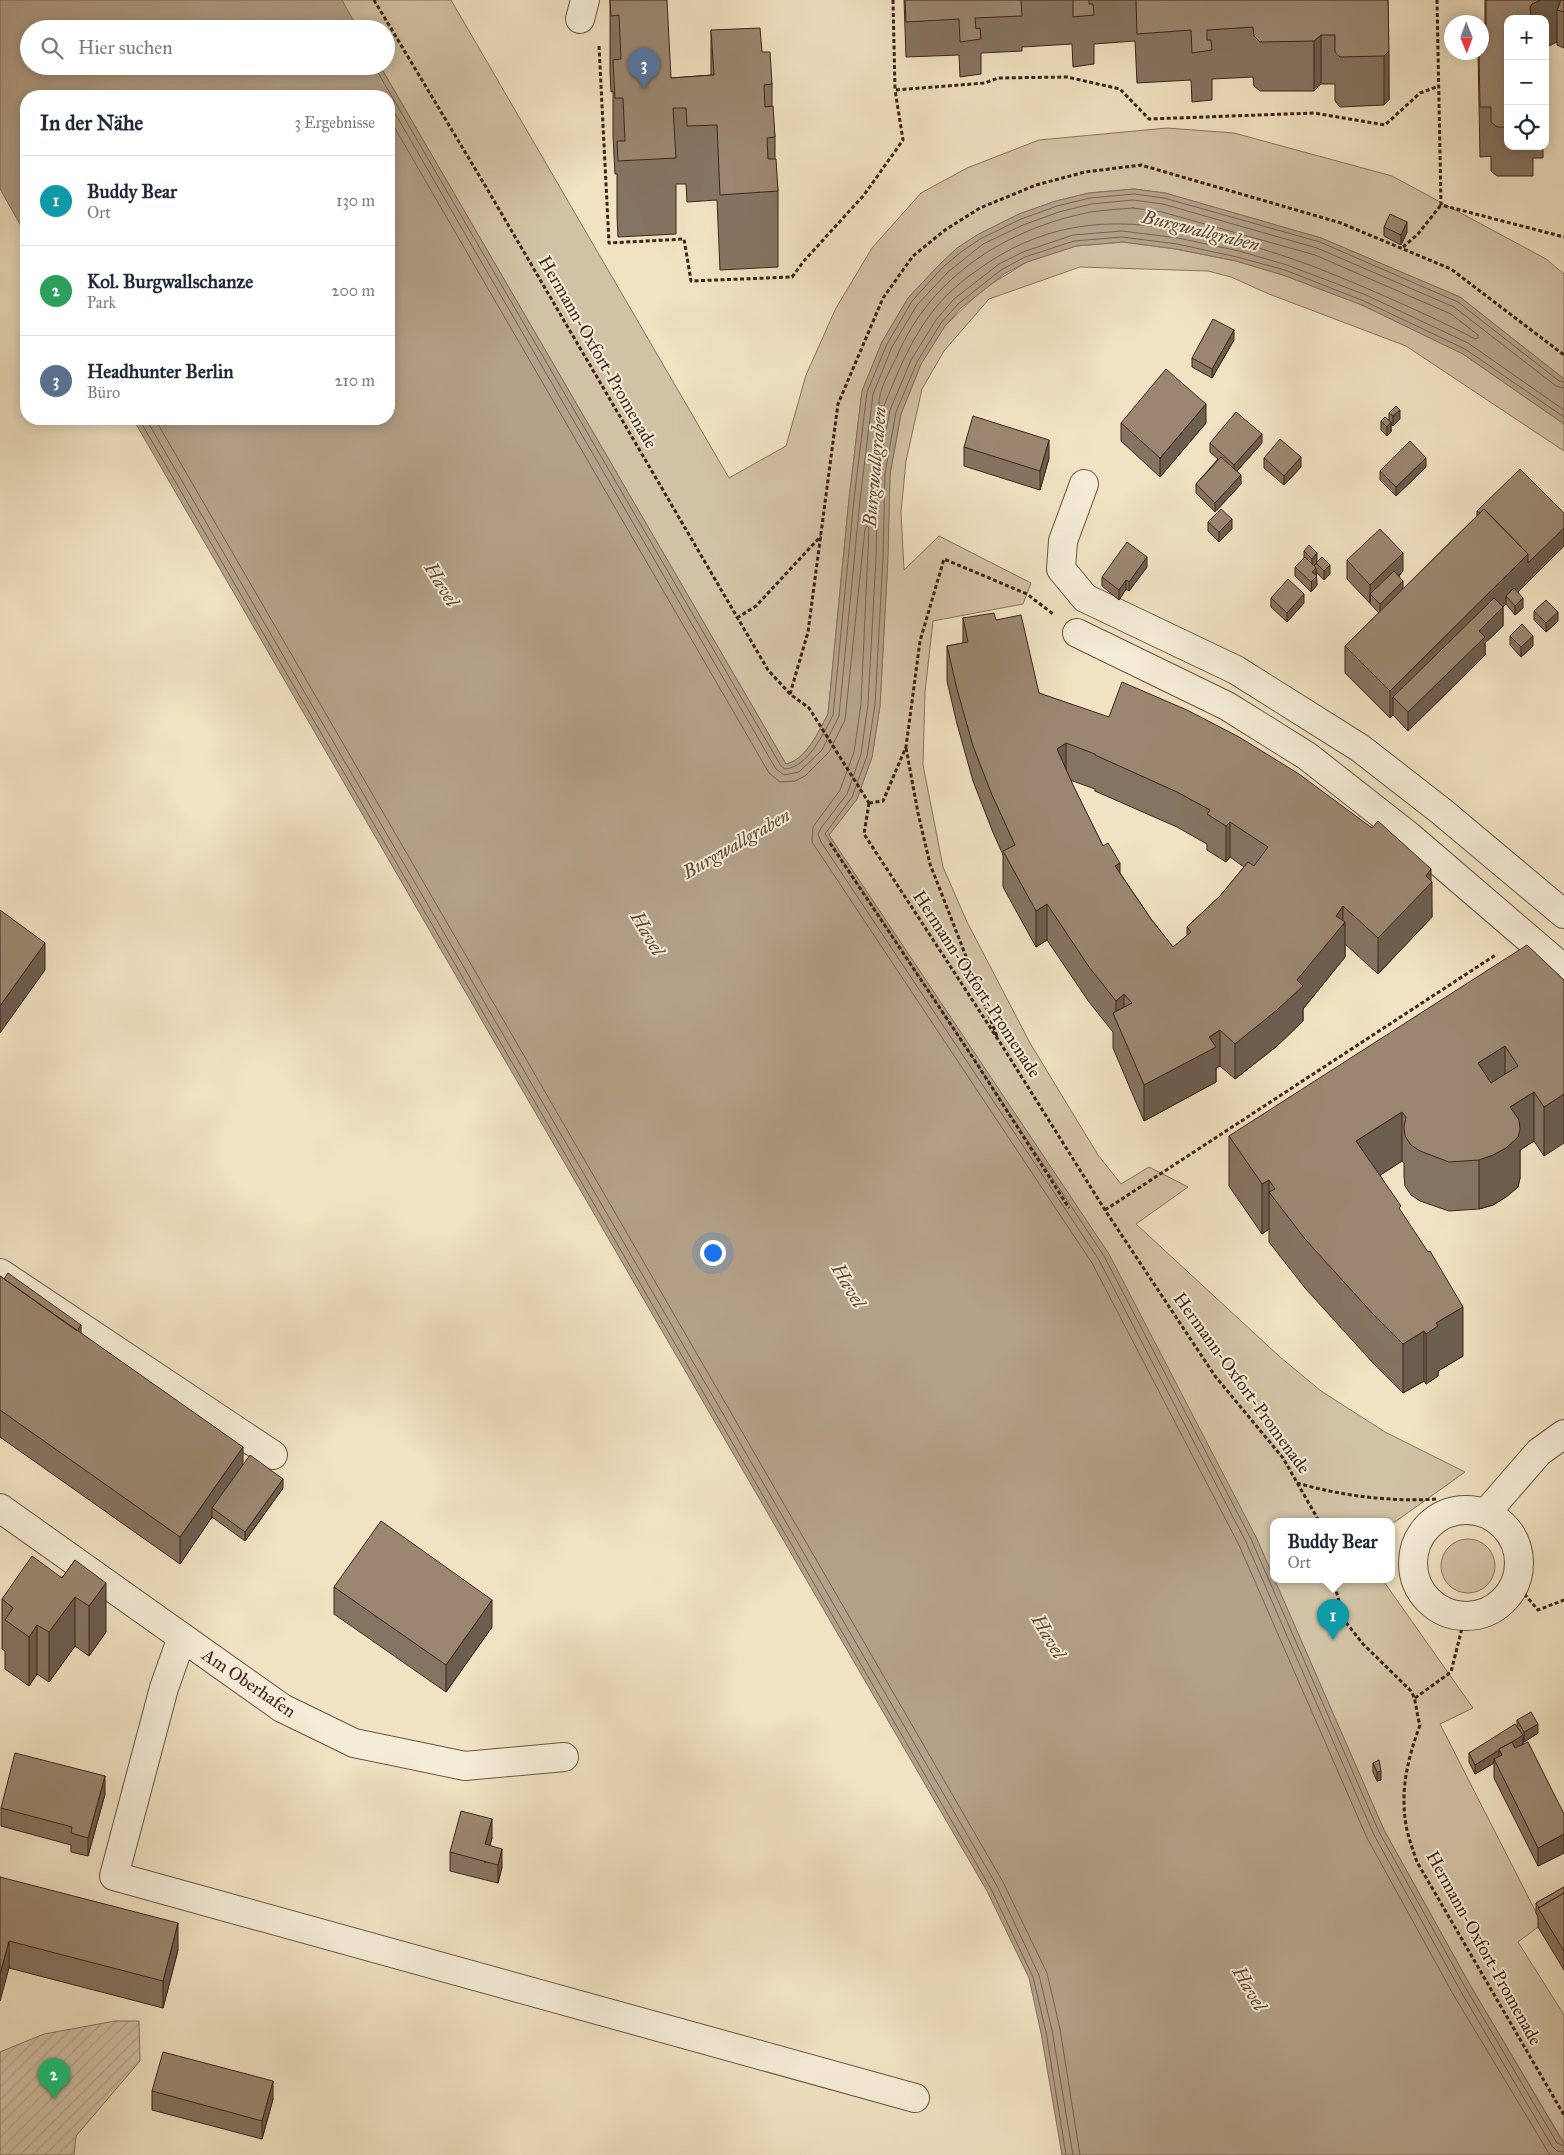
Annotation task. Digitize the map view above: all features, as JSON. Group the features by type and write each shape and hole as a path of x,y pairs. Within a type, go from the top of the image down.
{"street":[{"path":"1084,484 1063,542 1061,569 1085,598 1236,670 1360,748 1441,811 1564,914"},
{"path":"1077,633 1227,706 1307,756 1408,836 1564,969"},
{"path":"0,1272 272,1455"},
{"path":"1486,1513 1539,1452 1564,1434"},
{"name":"Am Oberhafen","path":"0,1508 282,1708 354,1744 465,1766 564,1757"},
{"path":"1468,1510 1486,1513 1501,1522 1512,1535 1518,1551 1520,1568 1516,1584 1507,1598 1495,1608 1480,1615 1465,1616 1446,1612 1430,1603 1419,1588 1413,1571 1414,1553 1421,1535 1433,1521 1450,1513 1468,1510"},
{"path":"182,1637 164,1688 114,1876 914,2098"}],"path":[{"name":"Hermann-Oxfort-Promenade","path":"374,0 386,20"},
{"path":"583,9 598,42 601,58 609,243 684,239 691,281 792,277 803,262 864,195 903,140 895,90 893,0"},
{"path":"1403,248 1418,234 1441,205 1437,0"},
{"name":"Hermann-Oxfort-Promenade","path":"395,35 768,670 790,694 809,708 869,802 864,834 1105,1210 1216,1376 1282,1458 1318,1518"},
{"path":"895,90 985,83 998,78 1067,77 1120,89 1149,119 1314,113 1385,125 1420,93 1439,86"},
{"path":"790,694 808,632 838,404 884,298 913,256 945,230 980,208 1036,184 1084,172 1141,165 1341,223 1451,269 1564,355"},
{"path":"1441,205 1564,237"},
{"path":"737,618 756,606 821,535"},
{"path":"869,802 883,801 906,747 920,641 944,559 1027,594 1077,633"},
{"path":"906,747 930,864 1000,1044"},
{"path":"830,843 979,1067 1069,1208"},
{"path":"1105,1210 1524,935"},
{"path":"1297,1483 1324,1491 1376,1498 1438,1499"},
{"path":"1334,1583 1344,1620 1363,1644 1416,1698 1451,1672 1465,1616"},
{"path":"1516,1584 1538,1610 1564,1600"},
{"name":"Hermann-Oxfort-Promenade","path":"1416,1698 1415,1711 1420,1725 1410,1752 1403,1788 1406,1826 1417,1862 1564,2115"}],"shaded area":[{"path":"341,0 451,0 729,478 786,446 806,375 836,308 872,248 921,193 967,168 1039,140 1167,128 1234,133 1392,176 1546,259 1564,274 1564,379 1460,297 1321,238 1165,193 1134,189 1089,193 1056,201 1019,214 977,235 940,264 908,298 882,342 862,391 849,499 828,714 806,751 800,757 786,764 385,75 395,75 395,20 353,20"},
{"path":"1123,242 1176,249 1236,261 1283,275 1362,305 1463,354 1564,424 1564,451 1406,346 1269,294 1231,277 1208,271 1080,267 989,299 944,351 922,389 906,461 901,512 904,570 939,536 1031,583 1023,604 933,621 925,692 923,765 943,867 967,922 1030,1043 1098,1155 1121,1184 1149,1167 1188,1187 1136,1224 1280,1357 1321,1391 1385,1432 1465,1472 1395,1522 1395,1518 1270,1518 1270,1570 1256,1537 829,835 857,799 872,757 880,706 890,474 901,414 921,364 945,326 983,289 1027,262 1076,246"},
{"path":"1468,1539 1478,1541 1487,1547 1493,1556 1495,1566 1493,1576 1487,1585 1478,1591 1468,1593 1458,1591 1449,1585 1443,1576 1441,1566 1443,1556 1449,1547 1458,1541"},
{"path":"1276,1583 1385,1583 1473,1708 1440,1724 1542,1924 1518,1942 1564,2015 1564,2143 1470,1985 1384,1830"},
{"path":"115,2021 139,2021 140,2061 76,2136 74,2155 0,2155 0,2052 44,2034"}],"water":[{"path":"0,0 342,0 353,20 20,20 20,75 385,75 394,90 20,90 20,224 0,189"},
{"path":"395,92 786,764 800,757 806,751 828,714 849,499 862,391 882,342 908,298 957,248 977,235 1019,214 1056,201 1089,193 1134,189 1165,193 1321,238 1460,297 1564,379 1564,424 1463,354 1362,305 1283,275 1236,261 1176,249 1123,242 1076,246 1027,262 1004,274 961,308 945,326 921,364 901,414 890,474 888,557 880,706 872,757 857,799 829,835 1109,1254 1256,1537 1270,1569 1270,1583 1276,1583 1384,1830 1470,1985 1564,2144 1564,2155 1062,2155 1041,2033 1029,1978 987,1891 136,425 395,425"}],"building":[{"path":"610,0 667,0 671,78 714,75 711,30 760,28 762,52 770,52 772,84 764,85 765,107 773,106 775,137 767,138 768,159 776,159 778,191 720,195 717,125 687,126 686,108 673,108 676,158 618,161 617,141 625,141 623,98 615,98 613,60 621,59 619,15 611,16"},
{"path":"905,0 1021,0 1022,16 975,18 976,29 980,28 981,39 960,42 959,19 906,22"},
{"path":"1073,0 1089,0 1089,4 1093,4 1094,15 1073,17"},
{"path":"1136,0 1388,0 1389,51 1384,56 1340,57 1335,52 1335,35 1321,35 1314,41 1260,42 1254,36 1253,27 1207,30 1207,40 1211,40 1212,50 1192,53 1191,30 1137,34"},
{"path":"1486,0 1541,0 1532,4 1530,7 1531,15 1504,15 1504,127 1497,127 1491,122 1491,107 1480,107 1479,60 1489,60 1489,15 1486,15"},
{"path":"1561,0 1564,0 1564,12 1557,10"},
{"path":"1390,214 1407,222 1401,235 1384,227"},
{"path":"1213,319 1234,330 1212,369 1192,358"},
{"path":"1166,369 1206,404 1160,458 1121,423"},
{"path":"1396,406 1400,410 1393,416 1389,413"},
{"path":"1236,412 1262,434 1234,465 1210,443"},
{"path":"973,416 1049,440 1040,471 964,447"},
{"path":"1385,417 1391,422 1387,427 1381,421"},
{"path":"1280,439 1301,457 1284,476 1264,458"},
{"path":"1410,441 1426,458 1396,487 1380,471"},
{"path":"1221,457 1241,475 1215,503 1196,484"},
{"path":"1520,469 1564,513 1564,528 1528,563 1528,554 1484,509 1480,513 1477,511"},
{"path":"1221,509 1232,519 1219,532 1208,522"},
{"path":"1484,509 1528,554 1390,691 1345,646"},
{"path":"1380,529 1403,553 1370,585 1347,560"},
{"path":"1127,542 1147,557 1129,582 1126,580 1119,590 1102,577"},
{"path":"1309,545 1317,553 1312,559 1304,551"},
{"path":"1305,557 1316,568 1312,572 1317,576 1311,582 1295,567"},
{"path":"1322,557 1330,565 1324,571 1316,563"},
{"path":"1394,571 1403,581 1380,604 1370,594"},
{"path":"1288,579 1304,594 1287,613 1271,598"},
{"path":"1514,588 1523,598 1515,606 1506,596"},
{"path":"1494,598 1503,607 1479,631 1485,637 1408,712 1393,697"},
{"path":"1546,600 1558,612 1546,623 1534,611"},
{"path":"994,613 996,620 1021,615 1039,693 1109,717 1122,682 1187,710 1239,737 1299,774 1372,828 1378,821 1431,869 1426,876 1432,882 1378,938 1343,906 1336,916 1345,922 1297,980 1303,986 1277,1010 1235,1044 1220,1030 1209,1037 1216,1047 1144,1085 1113,1013 1132,1003 1124,994 1116,1001 1089,967 1047,904 1036,911 1003,851 1015,845 992,795 973,746 947,646 968,642 963,618","holes":["1066,743 1095,754 1177,792 1210,810 1207,814 1226,826 1230,822 1268,847 1254,866 1248,862 1220,896 1187,927 1191,932 1173,947 1151,919 1115,866 1120,863 1108,843 1103,846 1057,749"]},
{"path":"1522,624 1533,636 1521,647 1510,636"},
{"path":"0,910 45,943 0,1006"},
{"path":"1527,945 1564,980 1564,1094 1544,1107 1534,1092 1510,1107 1519,1120 1520,1129 1518,1137 1506,1148 1479,1160 1449,1162 1420,1151 1411,1145 1405,1136 1406,1117 1402,1112 1356,1141 1401,1206 1399,1208 1428,1252 1430,1251 1463,1307 1436,1323 1438,1326 1426,1334 1424,1331 1403,1344 1373,1314 1305,1239 1269,1192 1275,1189 1269,1180 1262,1184 1229,1136","holes":["1505,1046 1518,1066 1491,1083 1478,1063"]},
{"path":"8,1273 81,1325 77,1331 4,1279"},
{"path":"0,1276 243,1447 180,1537 0,1410"},
{"path":"250,1455 283,1479 245,1532 212,1508"},
{"path":"381,1521 492,1600 446,1665 334,1587"},
{"path":"32,1556 62,1578 75,1560 106,1583 89,1606 75,1597 49,1632 37,1625 29,1637 5,1620 13,1608 2,1599"},
{"path":"1531,1712 1538,1724 1524,1732 1517,1720"},
{"path":"1515,1724 1523,1735 1475,1765 1469,1753"},
{"path":"1512,1742 1515,1748 1528,1742 1564,1814 1564,1834 1538,1848 1494,1759 1502,1755 1499,1749"},
{"path":"15,1753 105,1776 88,1838 71,1833 72,1827 1,1808"},
{"path":"1379,1760 1381,1771 1377,1772 1373,1763"},
{"path":"461,1811 492,1819 485,1844 502,1849 498,1865 450,1852"},
{"path":"0,1877 178,1923 163,1981 9,1941 0,1974"},
{"path":"1564,1887 1564,1893 1539,1908 1536,1903"},
{"path":"1564,1893 1564,1951 1538,1908"},
{"path":"163,2052 273,2081 262,2121 152,2091"}],"place":[{"name":"Headhunter Berlin","path":"644,89"},
{"name":"Buddy Bear","path":"1333,1640"},
{"name":"Kol. Burgwallschanze","path":"54,2099"}],"water label":[{"name":"Burgwallgraben","path":"1201,230"},
{"name":"Burgwallgraben","path":"874,467"},
{"name":"Havel","path":"442,584"},
{"name":"Burgwallgraben","path":"736,843"},
{"name":"Havel","path":"648,933"},
{"name":"Havel","path":"849,1285"},
{"name":"Havel","path":"1049,1636"},
{"name":"Havel","path":"1250,1988"}]}
